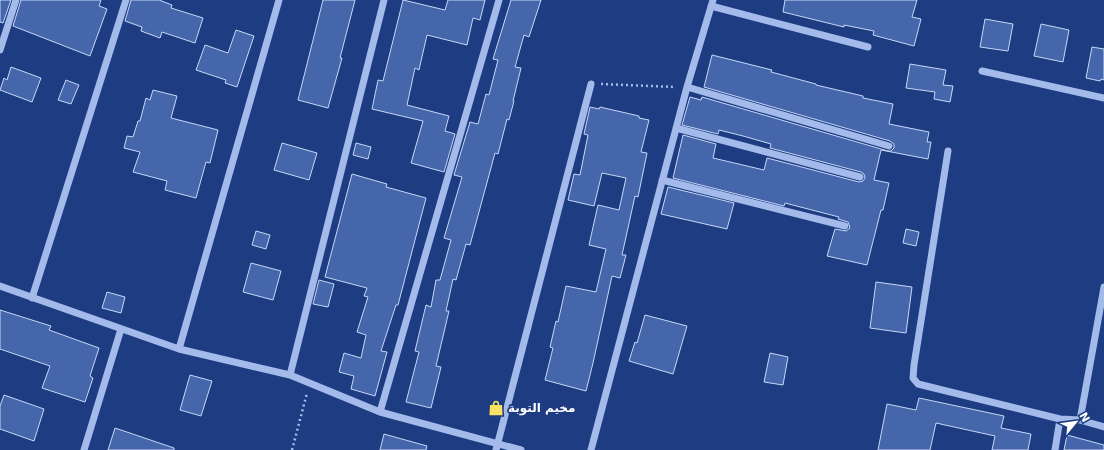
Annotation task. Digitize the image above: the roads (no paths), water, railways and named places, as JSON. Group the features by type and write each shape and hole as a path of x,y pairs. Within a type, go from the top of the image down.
{"street":[{"path":"0,50 16,0"},
{"path":"32,298 126,0"},
{"path":"179,349 279,0"},
{"path":"290,375 384,0"},
{"path":"380,412 499,0"},
{"path":"591,450 687,87 712,3 868,47"},
{"path":"982,71 1104,98"},
{"path":"497,447 591,84"},
{"path":"687,87 889,146"},
{"path":"676,128 860,177"},
{"path":"948,151 913,378 918,384 1060,419 1080,420 1104,427"},
{"path":"662,180 845,226"},
{"path":"0,286 179,349 290,375 380,412 497,447 521,450"},
{"path":"1080,420 1104,287"},
{"path":"84,450 121,329"},
{"path":"1055,450 1060,419"}],"place":[{"name":"مخيم التوبة","path":"496,408"}]}
